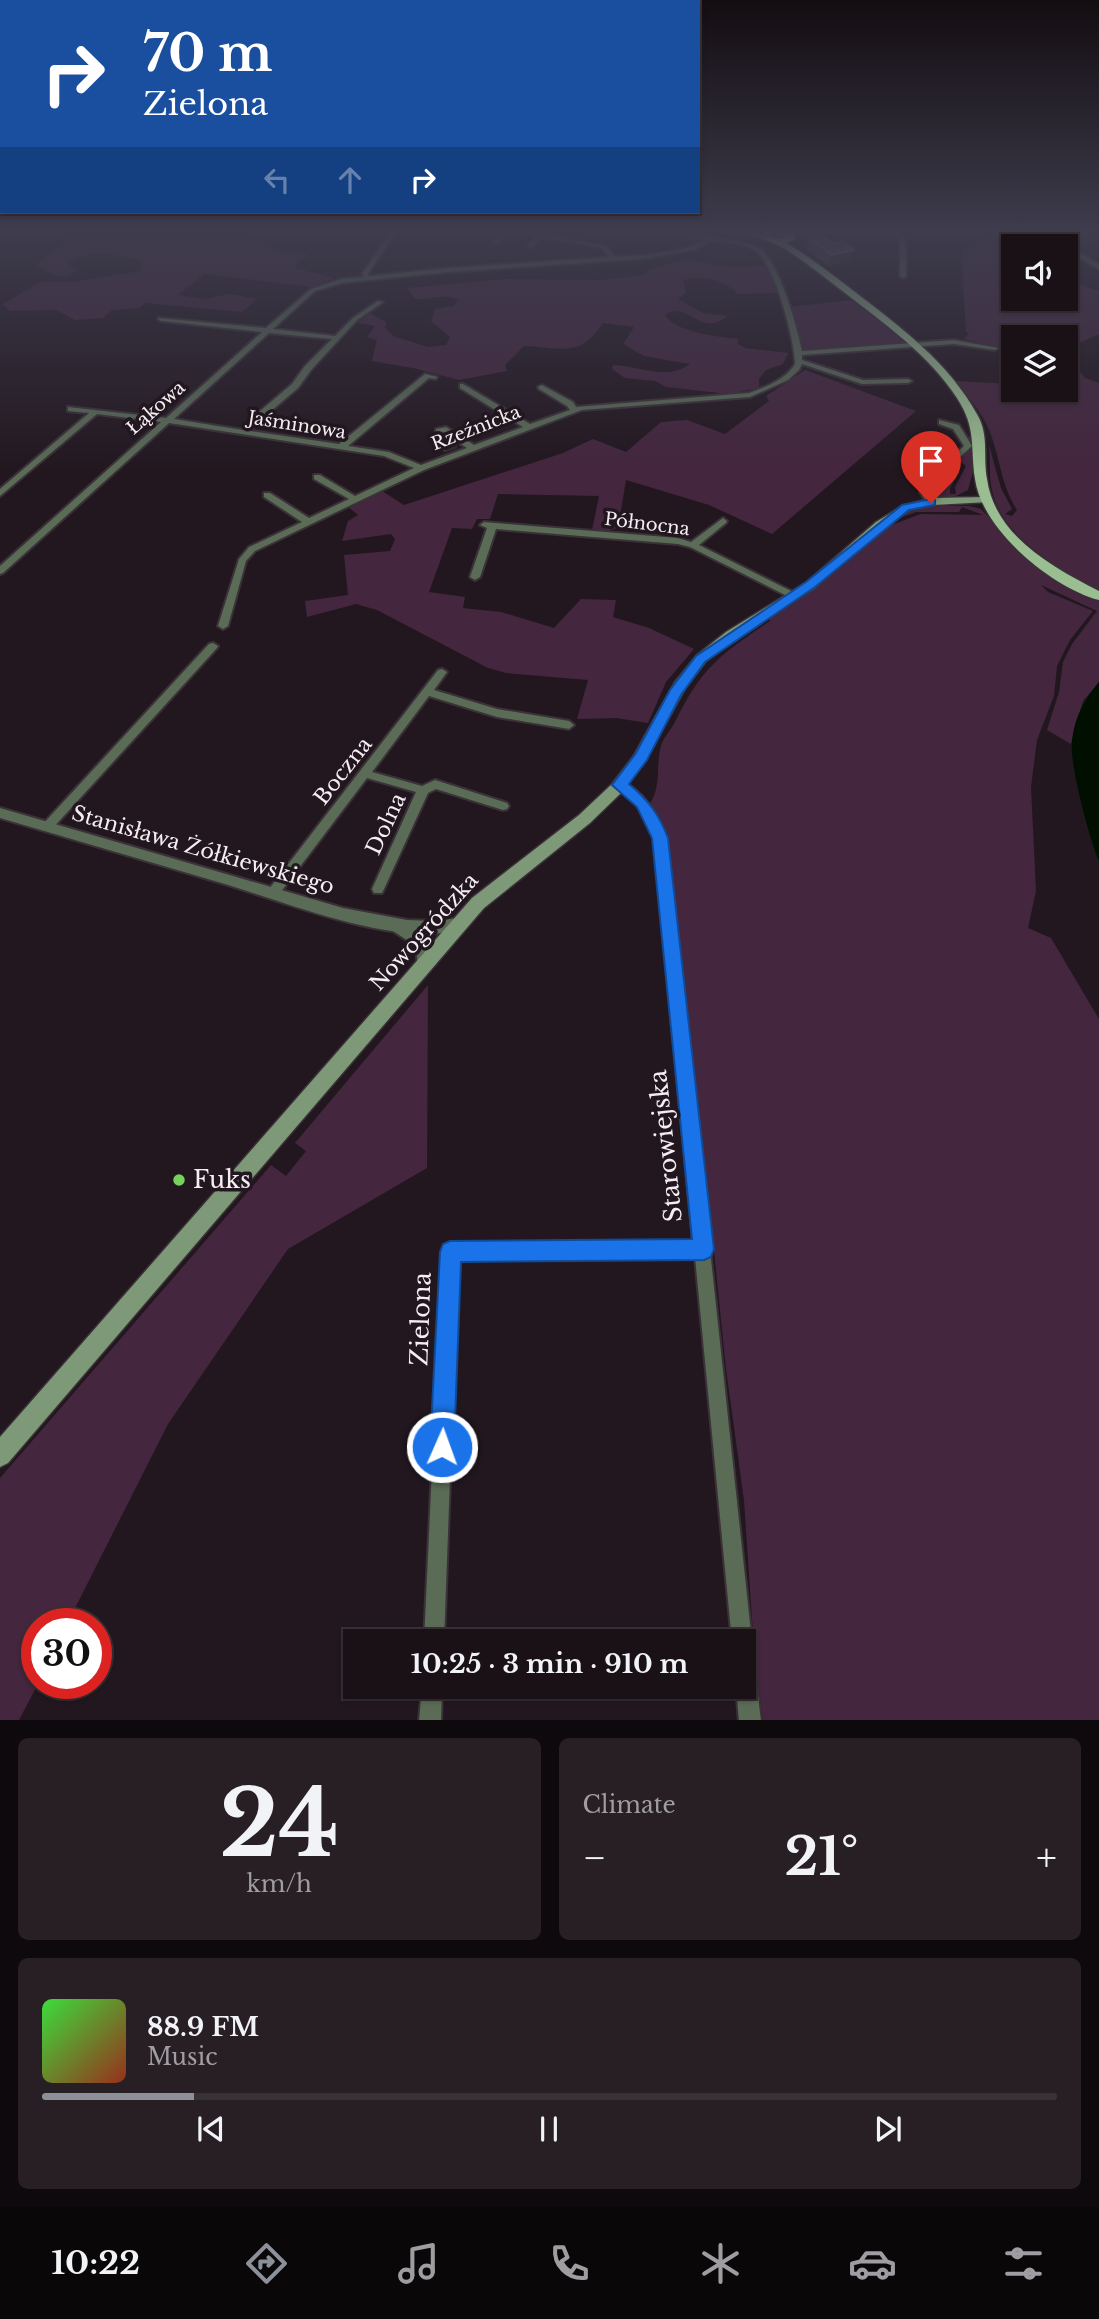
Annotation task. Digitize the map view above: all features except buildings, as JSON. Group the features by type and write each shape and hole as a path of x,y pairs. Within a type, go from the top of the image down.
{"main road":[{"path":"876,311 916,345 960,397 976,423 981,444 981,481 985,500 998,522 1015,541 1060,576 1099,596"},
{"name":"Nowogródzka","path":"0,1455 459,924 499,883 597,809 620,785 641,756 675,693 701,659 794,596 906,508 931,503 985,500"}],"street":[{"name":"Łąkowa","path":"0,571 290,311"},
{"path":"245,432 295,386 307,368 355,319 366,311"},
{"path":"788,311 798,357"},
{"path":"161,319 337,338"},
{"path":"798,357 962,342 995,348"},
{"path":"798,357 862,382 908,380"},
{"name":"Rzeźnicka","path":"223,626 246,554 263,541 421,468 574,410 750,395 763,391 790,374 798,367 798,357"},
{"path":"340,447 428,376 433,377"},
{"path":"463,386 529,426"},
{"path":"542,387 570,404 574,410"},
{"name":"Jaśminowa","path":"71,409 166,420 386,454 421,468"},
{"path":"0,493 95,412"},
{"path":"931,503 924,492 925,485 968,446 958,429 942,422"},
{"path":"439,430 443,429 473,448"},
{"path":"317,477 354,499"},
{"path":"267,495 307,521"},
{"path":"693,545 723,521"},
{"path":"475,577 488,526"},
{"name":"Północna","path":"488,526 667,539 693,545 794,596"},
{"path":"47,827 213,646"},
{"name":"Boczna","path":"273,893 443,673"},
{"path":"428,692 495,715 530,722 569,725"},
{"name":"Dolna","path":"366,774 423,790 378,889"},
{"path":"423,790 435,784 503,806"},
{"name":"Starowiejska","path":"620,785 642,803 654,821 660,838 741,1629"},
{"name":"Stanisława Żółkiewskiego","path":"0,813 273,893 394,925 441,929 459,924"},
{"name":"Stanisława Żółkiewskiego","path":"394,925 422,943 423,964"},
{"name":"Zielona","path":"435,1629 450,1252 704,1249"},
{"path":"430,1720 431,1699"},
{"path":"748,1699 750,1720"}],"shaded area":[{"path":"58,311 111,311 103,318 75,320"},
{"path":"434,311 672,311 665,315 670,321 687,330 738,339 738,344 745,348 788,353 783,364 766,370 759,379 759,388 728,394 666,387 655,381 625,378 612,369 613,365 662,372 681,369 690,364 644,356 623,344 634,327 603,323 595,334 578,346 560,349 524,346 505,365 507,371 459,380 372,361 377,340 367,337 375,326 358,323 370,313 386,322 385,328 393,336 428,347 446,345 450,337 431,321"},
{"path":"675,311 700,311 727,316 709,323"},
{"path":"791,311 867,311 909,344 802,352"},
{"path":"965,311 1099,311 1099,334 1078,344 1078,325 1001,325 1001,350 996,346 964,339 969,333 966,332"},
{"path":"1078,369 1085,378 1099,383 1099,591 1052,564 1009,525 999,510 991,488 989,445 1001,488 1012,509 1005,514 1012,516 1017,510 1004,481 990,432 979,411 955,381 1001,383 1001,402 1078,402"},
{"path":"805,370 916,411 772,534 709,505 626,480 618,528 607,531 592,530 599,496 498,494 490,519 477,519 472,529 452,528 429,592 465,597 463,608 501,612 554,628 581,599 616,600 613,617 649,628 694,649 666,682 648,723 616,718 577,719 588,680 506,673 488,668 377,610 356,604 307,617 305,601 348,595 344,555 390,551 395,539 391,534 342,541 348,521 358,515 348,507 382,491 404,505 563,453 593,439 626,452 661,422 687,420 725,434 769,401 766,396"},
{"path":"971,435 976,461 968,490 954,497 931,497 927,490 929,486 956,461 961,466 950,494 956,494 955,487 966,466 958,460 970,447 967,439"},
{"path":"925,506 969,506 981,509 1022,553 1099,602 1099,682 1083,701 1071,744 1047,730 1059,692 1063,662 1072,644 1097,611 1041,585 1048,592 1093,611 1070,640 1057,666 1054,696 1037,740 1031,787 1036,891 1028,928 1051,938 1099,1019 1099,1720 763,1720 756,1665 756,1629 753,1629 744,1500 726,1369 714,1251 676,1047 654,823 646,808 655,794 663,740 694,688 725,653 770,621 769,617 817,585 886,527 921,514 983,515 962,507 959,512 916,512 896,519 912,509"},
{"path":"1099,682 1099,861 1081,800 1072,740 1078,716"},
{"path":"428,985 427,1168 288,1249 168,1424 75,1608 21,1608 21,1699 30,1699 19,1720 0,1720 0,1478 271,1165 286,1176 306,1151 295,1143"}],"place":[{"name":"Fuks","path":"179,1180"}],"route":[{"path":"442,1447 450,1252 704,1249 660,838 654,821 642,803 620,785 641,756 675,693 701,659 811,584 906,508 931,503"}]}
